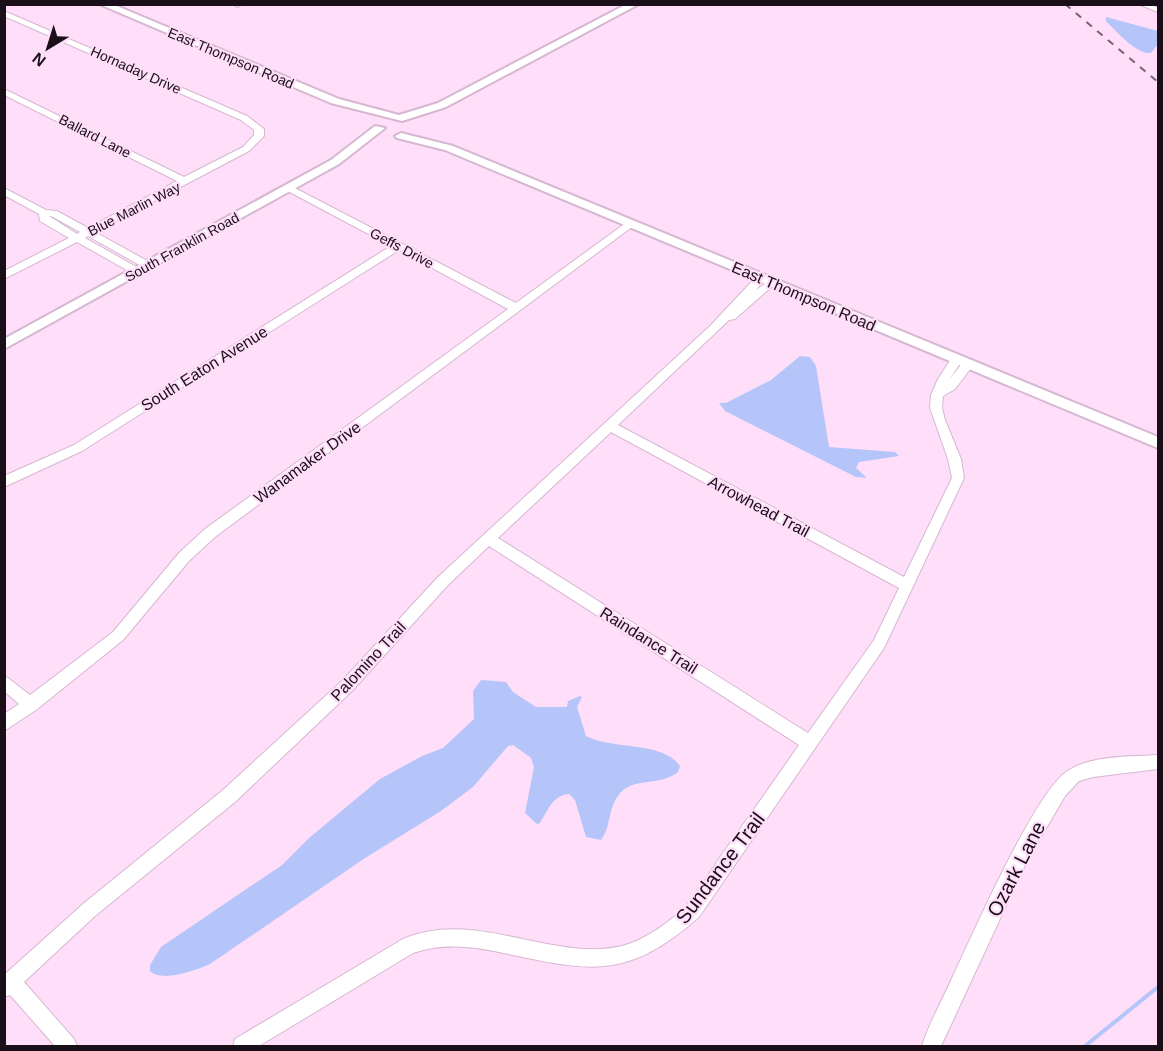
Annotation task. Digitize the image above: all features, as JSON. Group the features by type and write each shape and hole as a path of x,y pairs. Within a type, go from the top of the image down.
{"main road":[{"name":"East Thompson Road","path":"103,4 359,109 374,118 388,134 449,148"},
{"path":"388,134 400,118 442,105 635,4"},
{"path":"388,134 416,129 442,105"},
{"name":"East Thompson Road","path":"359,109 414,121 416,129 449,148 1158,443"},
{"name":"South Franklin Road","path":"4,345 289,188 358,147 388,134"}],"street":[{"path":"1141,4 1158,10"},
{"name":"Hornaday Drive","path":"4,13 244,118 259,129 259,136"},
{"name":"Ballard Lane","path":"4,91 186,182"},
{"name":"Blue Marlin Way","path":"4,276 186,182 246,149 259,136"},
{"name":"Geffs Drive","path":"289,188 516,309"},
{"path":"4,192 44,213 53,213 83,235 142,268"},
{"name":"Wanamaker Drive","path":"4,724 118,636 184,557 210,533 631,224"},
{"name":"South Eaton Avenue","path":"4,482 78,448 398,246"},
{"name":"Palomino Trail","path":"8,985 89,910 229,796 347,687 435,589 714,329 749,304 766,280"},
{"name":"Sundance Trail","path":"242,1047 410,945 431,937 459,936 585,960 620,957 639,951 669,935 693,911 879,644 958,478 956,462 934,407 938,394 951,386 963,362"},
{"name":"Arrowhead Trail","path":"610,426 908,586"},
{"name":"Raindance Trail","path":"488,539 810,742"},
{"path":"4,681 31,705"},
{"name":"Ozark Lane","path":"931,1047 999,900 1055,792 1071,777 1089,770 1158,762"},
{"path":"8,985 67,1047"}],"water":[{"path":"1106,17 1158,31 1158,44 1151,53 1139,50 1127,42 1106,21"},
{"path":"800,356 810,357 816,366 829,447 895,452 899,456 859,462 856,468 867,478 856,477 725,411 719,403 726,403 771,380"},
{"path":"481,680 506,682 513,692 536,707 567,707 568,701 580,696 582,697 577,707 586,736 662,753 672,758 680,766 678,772 671,777 630,786 624,790 615,801 601,840 586,837 575,800 569,794 555,800 540,823 537,824 525,813 534,767 531,758 513,745 508,746 473,787 441,811 365,858 210,964 171,976 162,976 150,971 150,965 161,947 282,865 309,838 380,779 422,756 443,748 474,719 473,691"}],"waterway":[{"path":"1085,1046 1158,987"}],"railway":[{"path":"1065,4 1158,82"}]}
